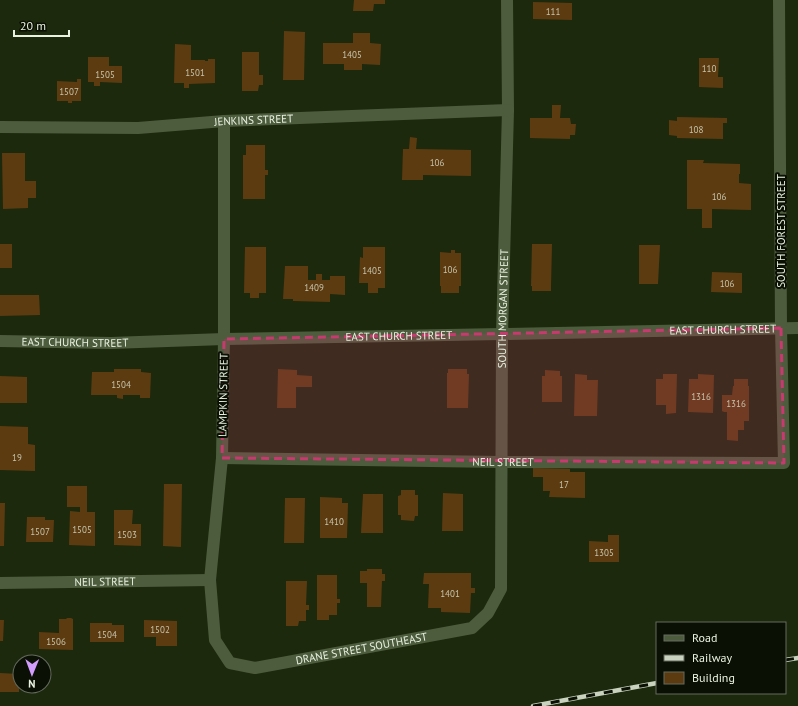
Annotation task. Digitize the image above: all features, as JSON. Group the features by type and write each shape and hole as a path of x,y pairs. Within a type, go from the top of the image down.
{"street":[{"name":"SOUTH MORGAN STREET","path":"488,613 501,589 502,334 508,110 507,0"},
{"name":"SOUTH FOREST STREET","path":"779,0 784,462"},
{"name":"JENKINS STREET","path":"0,127 138,128 224,121 508,110"},
{"name":"LAMPKIN STREET","path":"224,121 224,339 222,458 210,580 215,640 230,663"},
{"name":"EAST CHURCH STREET","path":"0,341 111,343 224,339 798,328"},
{"name":"NEIL STREET","path":"222,458 502,462 784,462"},
{"name":"NEIL STREET","path":"0,583 210,580"},
{"name":"DRANE STREET SOUTHEAST","path":"230,663 255,668 472,628 488,613"}],"highlighted area":[{"path":"781,328 784,463 222,458 224,339"}],"building":[{"path":"354,0 385,0 385,4 374,4 373,11 353,11"},
{"path":"533,2 572,3 572,20 533,19"},
{"path":"284,31 305,32 304,80 283,80"},
{"path":"353,33 370,33 370,43 381,44 380,65 362,64 362,70 344,70 344,64 323,64 323,43 353,43"},
{"path":"175,44 191,45 191,60 208,61 208,59 215,59 215,83 189,84 189,88 184,88 184,83 174,83"},
{"path":"242,52 259,52 259,75 263,75 263,85 259,85 258,91 242,91"},
{"path":"88,57 109,57 109,66 122,66 122,83 100,82 100,86 94,86 94,82 88,82"},
{"path":"699,58 719,58 718,77 723,77 723,88 699,87"},
{"path":"77,79 81,79 81,101 72,101 72,103 68,103 68,101 57,101 57,81 77,82"},
{"path":"552,105 561,105 560,118 570,118 571,124 576,124 575,135 570,135 570,139 530,138 530,118 552,118"},
{"path":"677,117 727,118 727,123 723,123 723,139 677,138 677,136 669,135 669,120 677,121"},
{"path":"410,137 417,138 416,149 471,150 471,176 423,175 423,180 402,180 403,149 409,149"},
{"path":"246,145 265,145 265,170 268,170 268,175 265,175 265,199 243,199 243,155 246,155"},
{"path":"2,153 25,153 25,181 36,181 36,198 28,198 28,208 3,209"},
{"path":"687,160 704,160 703,163 740,164 739,183 751,184 751,210 712,209 712,228 702,228 702,209 687,209"},
{"path":"0,244 12,244 12,268 0,268"},
{"path":"532,244 552,244 551,291 532,291"},
{"path":"639,245 660,245 658,284 639,284"},
{"path":"245,247 266,247 266,293 259,293 259,298 250,298 250,293 244,293"},
{"path":"363,247 385,247 385,288 378,288 378,293 368,293 368,283 359,283 360,257 363,258"},
{"path":"451,250 455,250 455,253 461,253 461,286 459,286 459,293 441,293 440,252 451,253"},
{"path":"285,266 308,266 308,280 316,280 316,274 322,274 322,280 330,280 330,276 345,276 345,295 330,294 330,302 293,301 293,299 283,299"},
{"path":"712,272 742,273 742,293 711,292"},
{"path":"0,295 39,295 40,315 0,316"},
{"path":"114,369 141,369 141,372 151,373 150,398 140,398 140,395 123,395 123,399 117,398 117,395 91,395 92,372 114,372"},
{"path":"278,369 297,370 297,375 312,376 312,387 296,387 296,408 277,408"},
{"path":"448,369 467,369 467,374 469,374 468,408 447,408"},
{"path":"545,370 560,371 560,376 562,376 562,402 542,402 542,376 545,376"},
{"path":"575,374 587,375 587,380 598,380 597,416 574,416"},
{"path":"663,374 677,374 676,413 666,414 666,405 656,405 656,379 663,379"},
{"path":"698,374 714,375 713,413 688,412 689,379 698,379"},
{"path":"0,376 27,377 27,403 0,403"},
{"path":"734,379 748,379 749,386 749,421 744,421 744,430 738,430 738,441 727,440 727,412 722,411 722,395 732,395"},
{"path":"0,426 28,427 28,444 35,445 35,471 0,470"},
{"path":"533,468 570,469 570,472 585,472 585,498 549,497 550,491 543,491 543,477 533,477"},
{"path":"164,484 182,484 181,547 163,546"},
{"path":"67,486 87,486 87,512 95,512 95,546 69,545 70,511 80,512 80,507 67,507"},
{"path":"401,490 415,490 415,495 418,495 418,516 415,516 414,521 401,520 401,515 398,515 398,496 401,495"},
{"path":"443,493 463,494 463,531 442,531"},
{"path":"363,494 383,494 383,533 361,533"},
{"path":"320,497 342,498 342,503 348,503 347,538 320,538"},
{"path":"285,498 305,498 304,543 284,543"},
{"path":"0,503 5,503 4,546 0,546"},
{"path":"114,510 133,510 132,524 141,524 141,546 114,545"},
{"path":"27,517 45,517 45,520 54,520 53,542 26,542"},
{"path":"608,535 619,535 619,562 589,562 589,541 608,542"},
{"path":"367,569 382,569 382,574 385,574 385,581 382,581 381,607 367,607 367,583 360,583 360,571 367,571"},
{"path":"424,573 471,573 471,588 475,588 475,593 471,593 470,613 441,612 441,608 428,608 429,584 423,584"},
{"path":"317,575 337,575 337,599 340,599 340,603 337,603 337,615 329,615 329,620 317,620"},
{"path":"286,581 307,581 306,605 309,605 309,610 306,610 306,621 299,621 298,626 286,626"},
{"path":"59,619 73,619 73,650 39,649 39,632 59,633"},
{"path":"0,620 4,620 3,641 0,641"},
{"path":"144,620 177,621 177,646 156,646 156,637 144,637"},
{"path":"90,623 112,623 112,625 124,625 124,642 90,642"},
{"path":"0,673 12,674 12,692 0,692"}],"railway":[{"path":"786,660 798,658"},
{"path":"533,706 656,683"}]}
